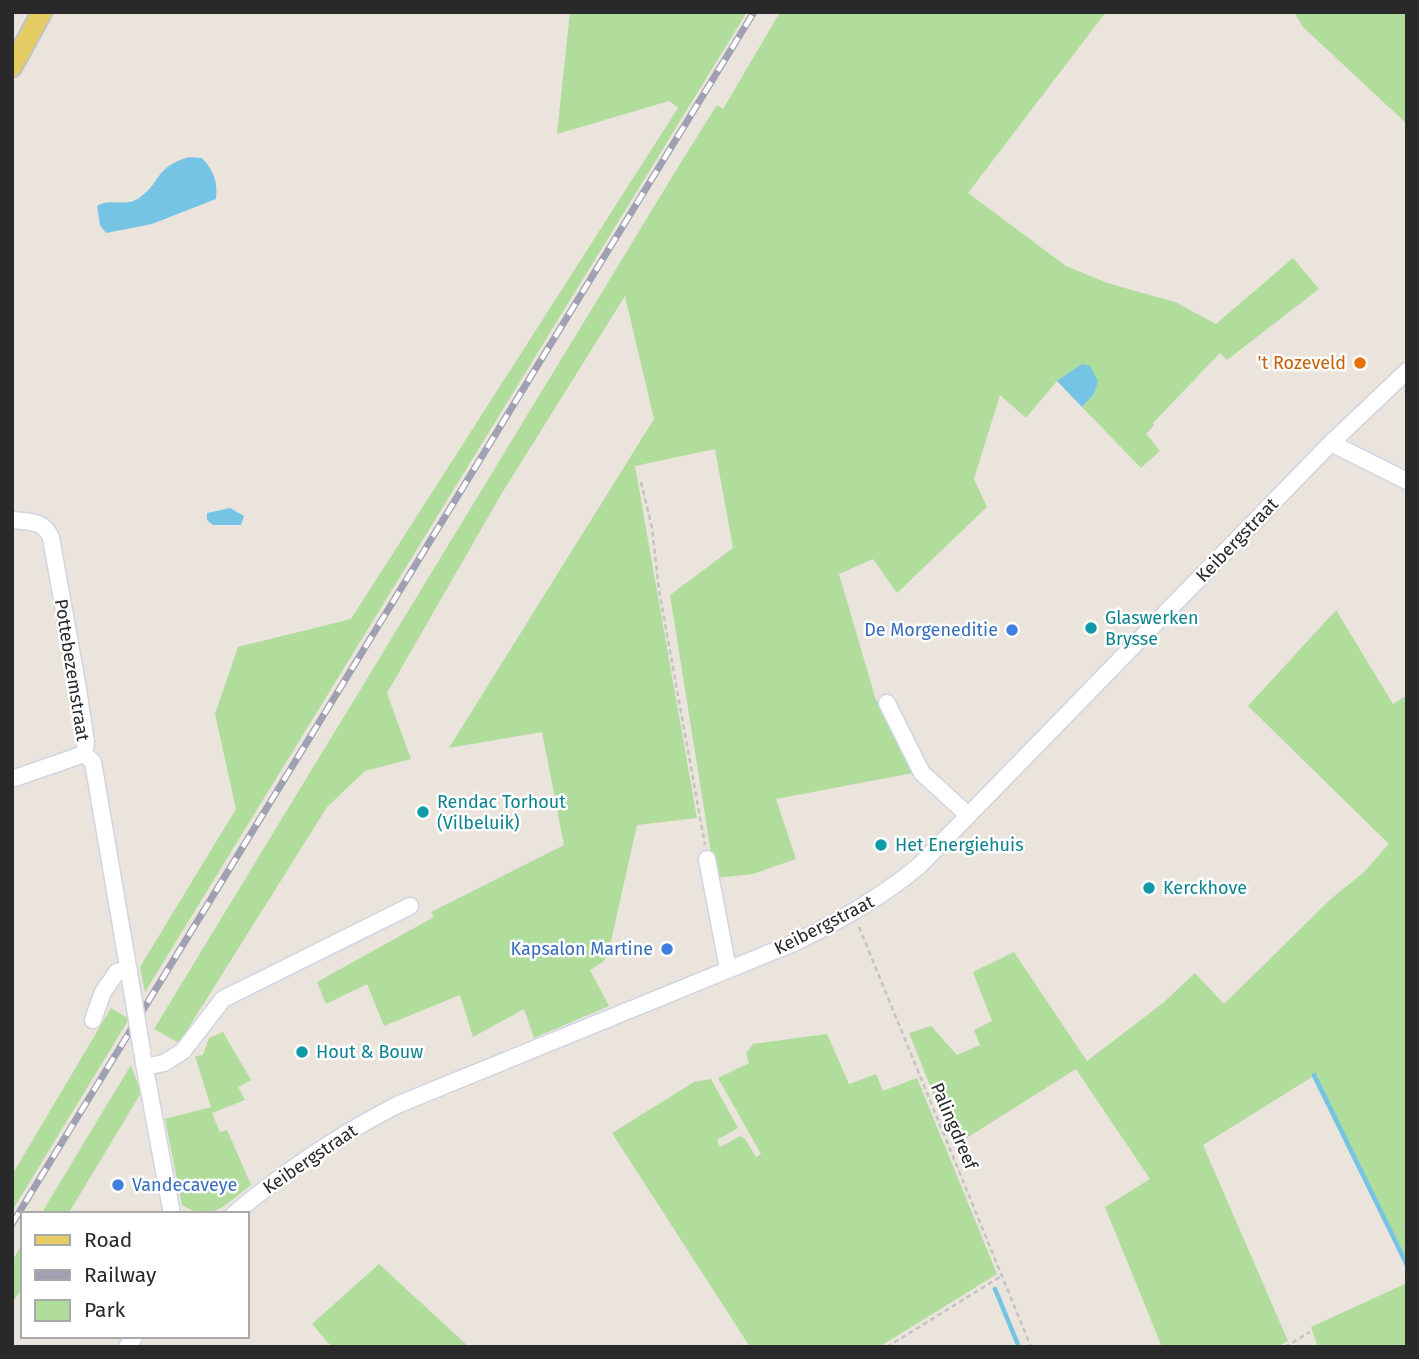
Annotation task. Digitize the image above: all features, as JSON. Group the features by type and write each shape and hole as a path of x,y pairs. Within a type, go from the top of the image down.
{"main road":[{"path":"12,67 42,12"}],"street":[{"name":"Keibergstraat","path":"236,1212 292,1167 343,1133 397,1105 728,969 854,914 919,866 1331,443 1407,370"},
{"path":"1331,443 1407,481"},
{"name":"Pottebezemstraat","path":"12,520 39,522 47,528 51,538 77,683 86,742 84,754 93,762 172,1212"},
{"path":"887,703 922,773 968,815"},
{"path":"12,779 84,754"},
{"path":"707,859 728,969"},
{"path":"143,1059 164,1063 183,1051 223,999 410,906"},
{"path":"93,1020 103,992 117,972 129,970"}],"path":[{"path":"641,482 652,528 659,590 707,859"},
{"name":"Palingdreef","path":"854,914 1031,1347"},
{"path":"887,1347 1003,1275"},
{"path":"1285,1347 1310,1332"}],"green space":[{"path":"570,12 747,12 145,992 140,967 236,809 215,714 238,647 351,619 678,108 669,101 557,134"},
{"path":"780,12 1106,12 968,193 1066,266 1107,283 1175,302 1216,324 1293,258 1319,289 1227,360 1220,353 1153,423 1146,434 1160,451 1141,468 1082,407 1094,394 1057,381 1026,418 1000,395 974,479 987,507 897,593 873,559 839,574 875,697 913,773 776,799 796,859 753,874 715,878 670,595 733,548 715,449 635,466 697,818 637,825 611,941 604,961 590,970 609,1006 534,1038 524,1009 473,1037 460,995 384,1026 367,984 326,1004 317,982 434,917 431,912 564,845 542,732 449,748 654,419 625,296 502,493 387,693 411,759 365,771 327,807 179,1043 154,1029 683,159 717,105 723,109"},
{"path":"1294,12 1407,12 1407,124 1303,27"},
{"path":"1336,610 1393,704 1407,695 1407,1268 1312,1077 1203,1145 1288,1341 1277,1347 1162,1347 1105,1207 1150,1179 1076,1069 954,1146 909,1033 931,1026 957,1055 980,1045 974,1030 992,1021 973,972 1014,952 1087,1061 1163,1003 1195,973 1224,1004 1333,897 1363,873 1389,844 1248,706"},
{"path":"111,1008 129,1019 12,1211 12,1175"},
{"path":"223,1032 251,1080 238,1087 245,1100 212,1113 220,1132 227,1130 251,1185 219,1209 202,1212 182,1205 165,1119 211,1107 195,1056 203,1055 209,1038"},
{"path":"827,1034 849,1084 876,1074 883,1091 917,1078 997,1274 879,1347 750,1347 612,1133 694,1082 711,1079 738,1128 717,1140 720,1147 740,1136 745,1139 756,1157 761,1154 718,1078 749,1063 746,1054 753,1044"},
{"path":"131,1065 141,1093 69,1212 42,1212"},
{"path":"21,1246 21,1291 12,1303 12,1261"},
{"path":"379,1264 469,1347 332,1347 312,1324"},
{"path":"1407,1283 1407,1347 1318,1347 1311,1327"}],"water":[{"path":"189,157 202,158 210,168 216,182 216,199 152,224 106,233 100,225 97,206 107,202 134,201 146,192 170,165"},
{"path":"1082,364 1090,366 1098,381 1094,394 1082,407 1057,381"},
{"path":"230,508 244,516 241,525 213,525 207,520 207,513"}],"waterway":[{"path":"1314,1075 1407,1265"},
{"path":"995,1289 1019,1347"}],"railway":[{"path":"12,1224 754,12"}],"place":[{"name":"'t Rozeveld","path":"1360,363"},
{"name":"Glaswerken Brysse","path":"1091,628"},
{"name":"De Morgeneditie","path":"1012,630"},
{"name":"Rendac Torhout (Vilbeluik)","path":"423,812"},
{"name":"Het Energiehuis","path":"881,845"},
{"name":"Kerckhove","path":"1149,888"},
{"name":"Kapsalon Martine","path":"667,949"},
{"name":"Hout & Bouw","path":"302,1052"},
{"name":"Vandecaveye","path":"118,1185"}]}
